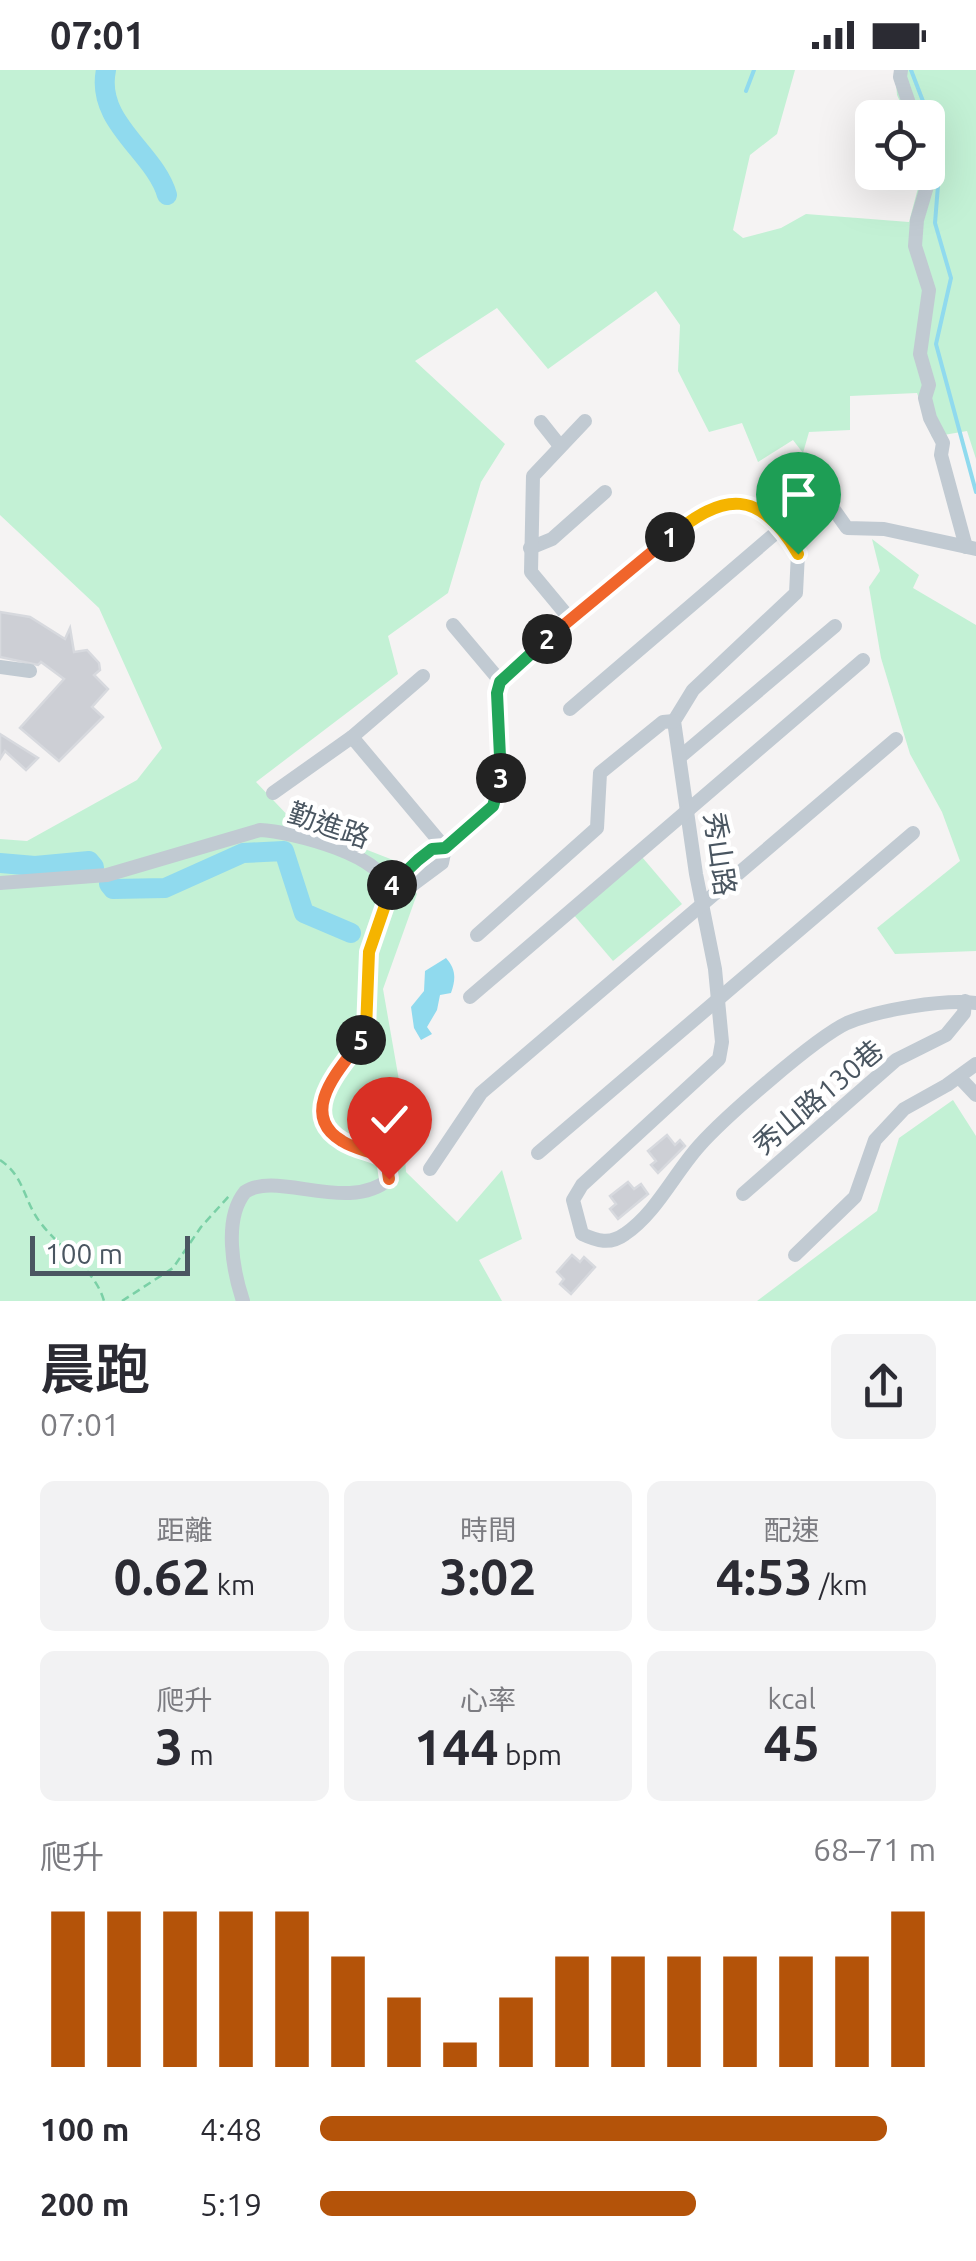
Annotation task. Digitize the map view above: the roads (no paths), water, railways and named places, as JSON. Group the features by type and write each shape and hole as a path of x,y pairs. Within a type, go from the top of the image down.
{"street":[{"path":"902,70 900,77 908,100"},
{"path":"926,190 914,246 929,290 920,354 929,385 925,398 943,443 941,455 971,548"},
{"path":"570,619 531,572 533,476 585,421"},
{"path":"541,422 560,446"},
{"path":"530,548 552,538 605,492"},
{"path":"570,709 813,500 827,500 848,528 884,529 971,548"},
{"path":"243,1301 233,1258 236,1207 245,1192 265,1186 317,1193 363,1190 380,1187 389,1179 386,1159 372,1150 346,1144 332,1134 324,1114 324,1094 331,1075 366,1030 369,952 389,889 411,886 442,862 445,848 493,806 501,787 497,723 500,682 694,516 724,503 755,506 782,525 798,554 796,593 693,690 674,721 663,722 600,773 597,828 478,935"},
{"path":"453,626 500,682"},
{"path":"680,757 835,626"},
{"path":"470,997 688,806 863,660"},
{"path":"0,667 30,671"},
{"path":"273,793 352,737 423,676"},
{"name":"秀山路","path":"674,721 718,1000 719,1059 582,1185 574,1200 582,1234 599,1241 626,1234 658,1201 700,1145 822,1039 848,1023 970,1002"},
{"path":"352,737 445,848"},
{"path":"430,1169 480,1094 896,740"},
{"name":"勤進路","path":"0,883 107,875 260,830 283,831 314,840 373,866 389,889"},
{"path":"538,1153 913,833"},
{"name":"秀山路130巷","path":"743,1194 896,1060 946,1035 970,1002"},
{"path":"795,1255 855,1197 875,1140 894,1119 976,1064"},
{"path":"959,1077 976,1095"}],"water":[{"path":"446,958 453,970 453,988 451,993 440,995 427,1027 432,1034 421,1040 414,1028 411,1007 424,991 425,971"}],"waterway":[{"path":"106,70 109,106 167,195"},
{"path":"746,91 754,70"},
{"path":"911,70 941,148 935,223 951,278 936,344 976,492"},
{"path":"109,884 113,889 165,888 243,853 284,851 304,913 351,933"},
{"path":"0,863 35,866 89,861 94,867"}]}
